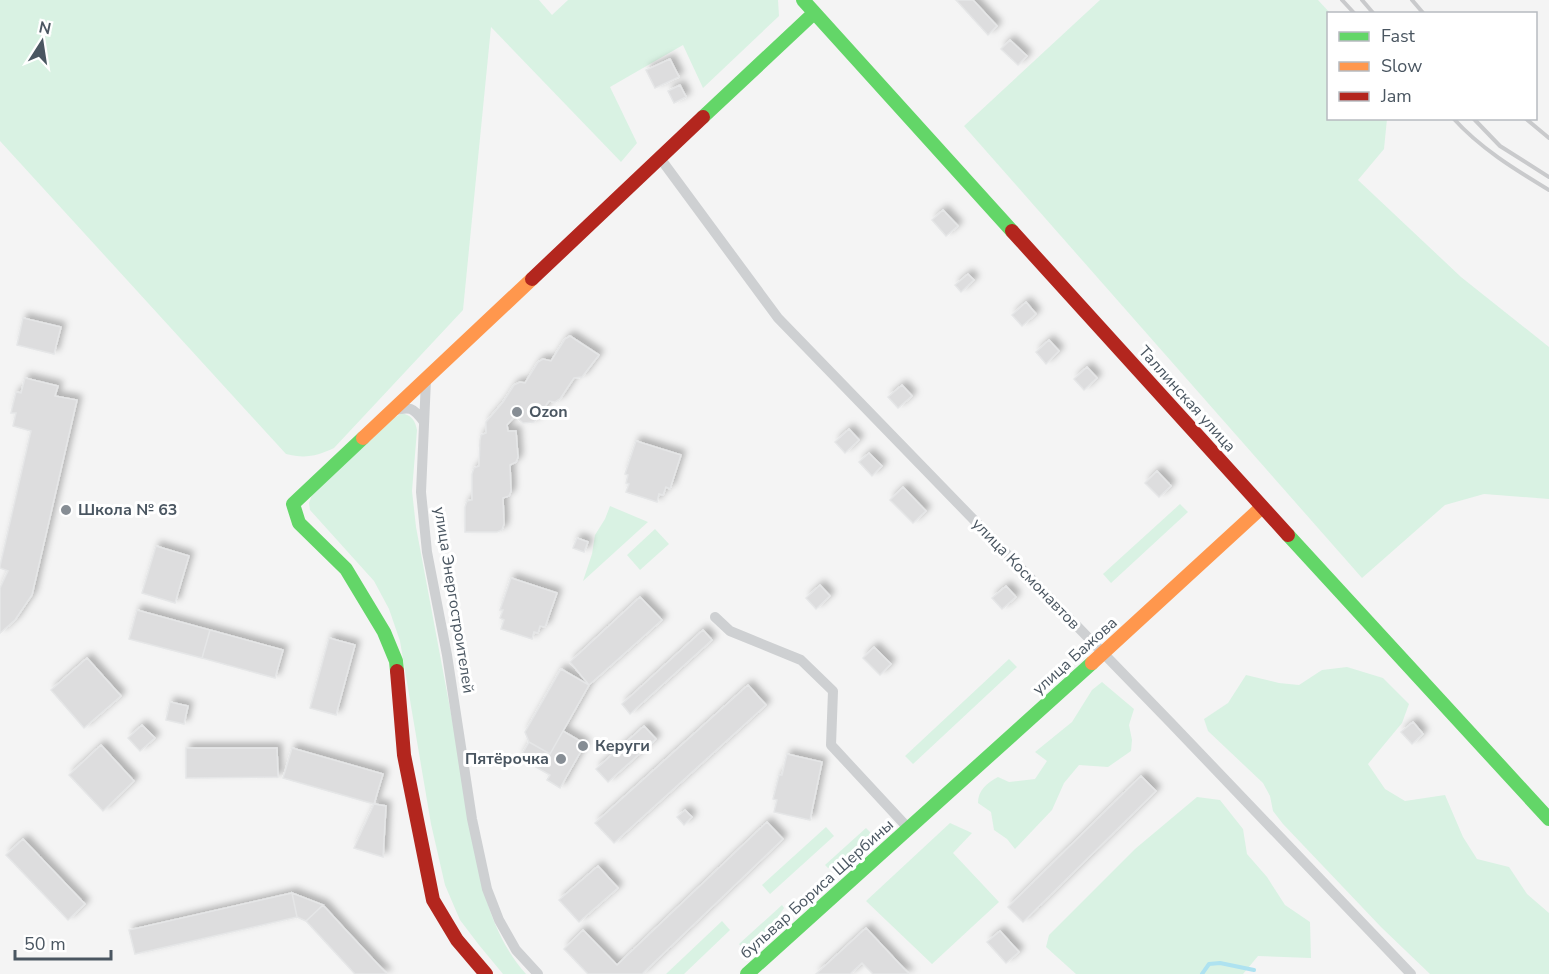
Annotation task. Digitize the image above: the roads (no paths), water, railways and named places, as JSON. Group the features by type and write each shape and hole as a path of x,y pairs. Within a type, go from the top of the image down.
{"street":[{"name":"Таллинская улица","path":"803,0 1262,507 1549,819"},
{"path":"486,974 457,940 433,900 404,755 396,661 384,632 346,569 299,523 293,504 814,13"},
{"name":"улица Космонавтов","path":"660,158 778,318 1411,974"},
{"name":"улица Энергостроителей","path":"426,380 421,492 427,552 447,656 472,819 487,889 499,920 516,950 538,974"},
{"path":"392,411 407,407 415,411 424,422"},
{"name":"улица Бажова","path":"908,828 1262,507"},
{"path":"715,617 729,631 801,660 833,692 831,745 908,828"},
{"name":"бульвар Бориса Щербины","path":"747,974 908,828"}],"waterway":[{"path":"1202,974 1209,964 1220,963 1254,970"}],"railway":[{"path":"1342,0 1353,12"},
{"path":"1362,0 1372,12"},
{"path":"1412,0 1422,12"},
{"path":"1455,120 1510,166 1549,190"},
{"path":"1475,120 1500,146 1549,177"},
{"path":"1527,120 1549,138"}],"place":[{"name":"Ozon","path":"517,412"},
{"name":"Школа № 63","path":"66,510"},
{"name":"Керуги","path":"583,746"},
{"name":"Пятёрочка","path":"561,759"}]}
